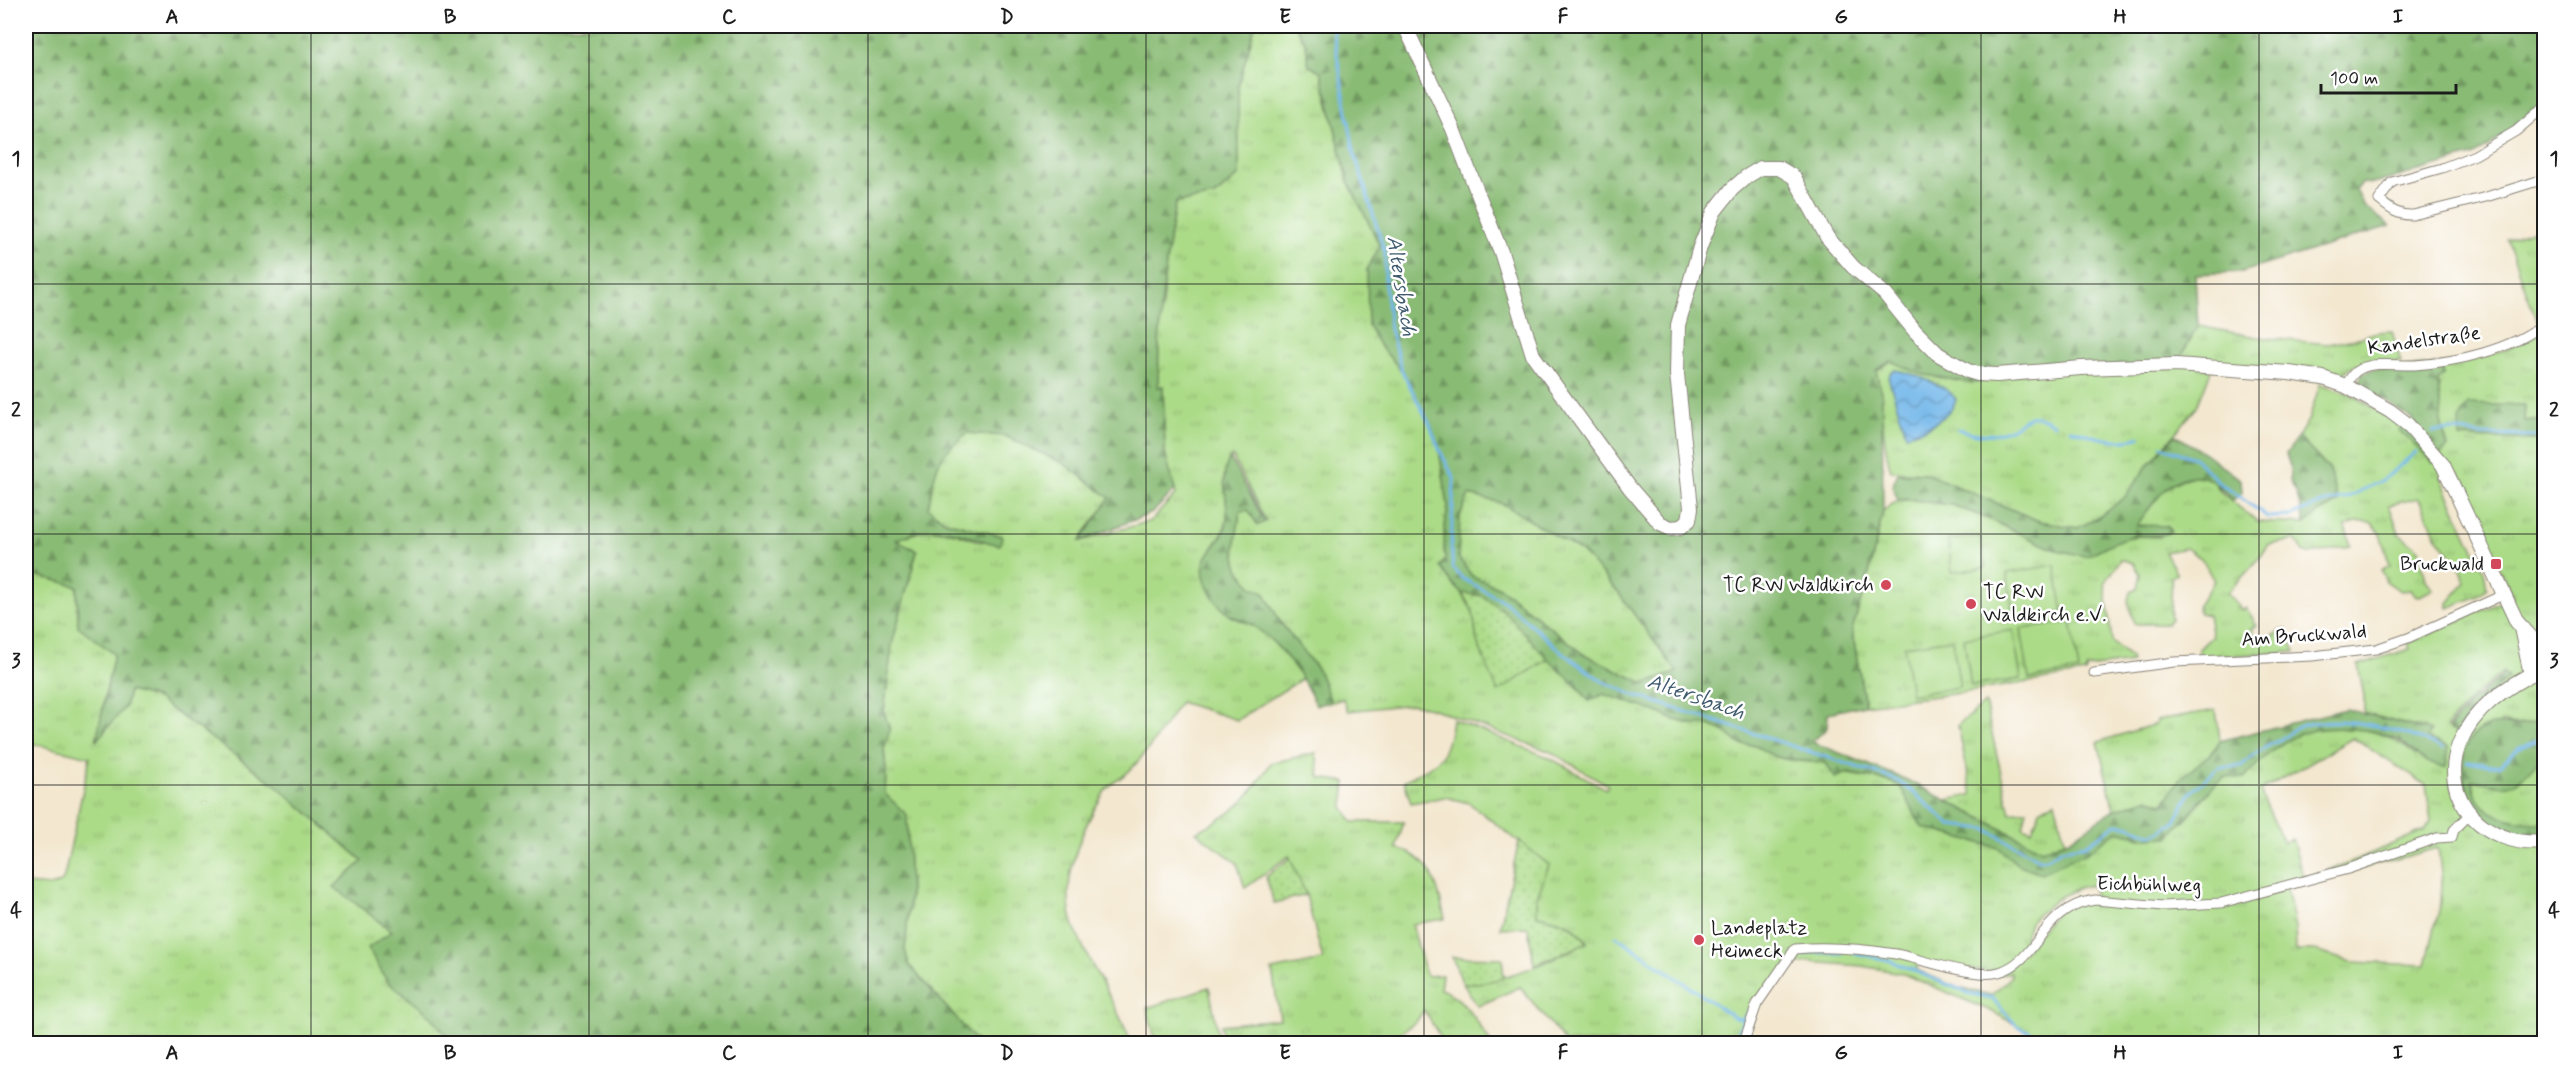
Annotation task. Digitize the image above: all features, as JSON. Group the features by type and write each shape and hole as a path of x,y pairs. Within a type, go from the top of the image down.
{"street":[{"path":"1405,26 1453,129 1501,252 1533,355 1630,488 1660,523 1671,528 1682,527 1689,520 1691,508 1677,374 1678,325 1700,247 1714,212 1732,189 1761,168 1779,168 1794,177 1827,237 1853,267 1885,294 1915,331 1938,354 1968,371 1997,375 2081,368 2176,365 2289,373 2323,378 2346,386 2390,411 2407,424 2437,456 2447,473 2520,628 2531,674"},
{"path":"2544,107 2516,131 2475,155 2442,168 2392,182 2379,200 2395,213 2403,216 2413,215 2486,197 2544,179"},
{"name":"Kandelstraße","path":"2346,386 2353,374 2368,366 2416,365 2478,354 2502,347 2544,323"},
{"name":"Am Bruckwald","path":"2094,673 2174,662 2312,656 2376,649 2408,638 2505,594"},
{"path":"2520,628 2541,645 2544,667 2513,684 2474,718 2461,741 2454,770 2457,788 2470,814 2481,826 2501,838 2519,843 2544,843"},
{"name":"Eichbühlweg","path":"1743,1044 1757,1004 1795,949 1858,949 1919,959 1973,972 1999,973 2009,968 2029,951 2044,929 2059,914 2079,902 2095,900 2181,906 2221,903 2348,869 2437,837 2452,837 2454,830 2470,814"}],"green space":[{"path":"26,26 1255,26 1238,86 1239,175 1215,196 1175,203 1162,295 1158,387 1163,386 1165,453 1175,490 1152,513 1080,541 1110,498 1063,463 1005,436 967,433 947,450 942,458 935,474 928,508 945,521 1002,536 1000,545 936,529 919,531 896,540 917,551 892,644 884,712 890,730 884,749 885,794 907,815 910,894 905,950 909,965 978,1043 453,1043 430,1015 387,981 368,948 392,931 334,887 363,861 276,785 156,698 129,691 125,707 96,741 114,654 78,626 77,586 35,575 26,575"},
{"path":"1255,26 1295,26 1306,44 1309,66 1321,71 1348,181 1380,246 1367,270 1379,345 1402,371 1430,425 1439,449 1448,506 1444,551 1450,581 1462,593 1473,612 1477,642 1498,691 1548,659 1589,701 1604,694 1672,719 1693,725 1709,725 1724,731 1741,745 1756,745 1780,758 1826,763 1831,771 1888,781 1900,786 1922,827 1999,848 2017,864 2104,839 2117,831 2146,838 2183,822 2217,782 2225,777 2244,778 2273,748 2307,731 2345,727 2364,730 2382,735 2415,755 2430,731 2364,713 2364,696 2358,665 2410,649 2408,643 2513,597 2452,471 2440,477 2484,571 2487,588 2478,596 2448,608 2448,603 2465,583 2461,570 2435,532 2418,498 2389,505 2399,533 2419,550 2426,580 2433,589 2420,596 2415,595 2411,590 2400,591 2386,581 2381,570 2390,565 2380,534 2372,522 2355,523 2345,527 2351,546 2309,554 2303,552 2295,540 2268,545 2260,558 2227,593 2242,610 2246,608 2257,625 2252,629 2256,637 2264,639 2286,629 2295,652 2199,657 2198,650 2212,636 2208,615 2200,613 2197,607 2214,581 2202,559 2186,548 2165,552 2177,574 2171,577 2171,619 2166,624 2134,624 2128,601 2130,592 2137,589 2140,574 2133,563 2121,559 2105,583 2112,642 2131,658 2132,662 2087,668 2085,673 1865,705 1852,630 1869,574 1883,511 1898,500 1952,505 1989,519 2053,549 2085,556 2123,538 2160,537 2166,526 2136,526 2163,490 2180,480 2197,475 2212,479 2221,492 2257,522 2304,524 2338,502 2328,468 2298,437 2309,419 2320,384 2349,393 2404,427 2400,430 2437,456 2448,447 2442,427 2438,380 2443,376 2443,364 2471,360 2495,353 2544,331 2544,419 2524,421 2525,407 2460,438 2544,440 2544,720 2516,725 2502,722 2463,763 2464,779 2469,794 2476,807 2486,818 2512,831 2544,834 2544,1043 2049,1043 1991,1011 1901,973 1862,966 1809,962 1795,965 1789,962 1759,1004 1747,1035 1761,1043 1566,1043 1520,987 1478,1006 1463,984 1511,975 1558,957 1587,942 1572,926 1560,920 1537,915 1537,897 1549,865 1469,803 1445,797 1411,803 1404,781 1439,759 1447,744 1452,719 1548,757 1606,789 1608,785 1551,752 1434,709 1413,704 1348,711 1343,699 1331,702 1318,670 1281,623 1264,593 1252,587 1238,568 1235,548 1240,511 1248,510 1258,525 1266,521 1232,456 1224,479 1226,525 1209,555 1209,583 1215,598 1224,610 1266,635 1303,678 1237,720 1180,702 1139,760 1105,791 1088,822 1074,858 1070,876 1070,912 1081,944 1119,1014 1131,1043 978,1043 909,965 905,950 910,894 907,816 885,794 884,749 889,730 884,712 892,644 917,551 895,540 928,529 956,533 981,542 1001,536 945,521 927,508 941,458 967,433 1005,436 1063,463 1111,498 1084,533 1081,541 1151,521 1176,494 1165,453 1163,386 1158,387 1160,317 1171,226 1175,203 1215,196 1239,175 1238,86","holes":["2503,672 2508,678 2481,701 2456,732 2446,727 2474,696","2353,738 2426,785 2431,821 2425,830 2304,879 2292,839 2284,843 2260,791","2438,848 2442,881 2441,902 2426,965 2351,962 2316,951 2296,951 2295,927 2287,888","2092,885 2095,897 2065,906 2055,914 2022,953 2010,962 2022,945 2031,920 2058,898 2078,888","1918,962 2002,974 2011,972 2011,977 1991,995 1958,988 1917,970"]},
{"path":"1295,26 2544,26 2544,107 2475,155 2373,184 2363,183 2356,190 2364,206 2390,226 2242,272 2195,274 2198,326 2176,365 2039,370 1971,383 1921,374 1891,361 1876,370 1882,397 1883,511 1869,574 1852,630 1865,705 1828,713 1827,728 1812,742 1907,780 2042,850 2069,840 2114,810 2149,798 2163,804 2181,778 2213,752 2220,741 2346,709 2430,731 2427,738 2449,748 2446,767 2428,762 2402,743 2378,733 2334,728 2318,729 2280,745 2244,778 2225,777 2217,782 2169,837 2146,838 2117,831 2087,852 2041,873 2017,864 1999,848 1922,827 1900,786 1888,781 1848,773 1835,778 1826,763 1780,758 1756,745 1741,745 1724,731 1709,725 1693,725 1672,719 1604,694 1589,701 1579,688 1532,644 1504,611 1482,597 1462,593 1440,566 1445,560 1444,532 1448,506 1439,449 1430,425 1402,371 1379,345 1368,325 1367,270 1380,246 1348,181 1321,71 1309,66 1306,44","holes":["1469,495 1502,503 1582,552 1617,591 1677,672 1645,684 1584,654 1500,588 1472,576 1458,557 1460,516"]},
{"path":"2544,227 2544,323 2541,326 2535,316 2507,239"},
{"path":"2198,326 2257,337 2328,344 2377,332 2392,331 2401,362 2356,365 2338,376 2212,368 2197,407 2145,469 2125,498 2096,519 2078,528 2039,521 1925,473 1891,471 1885,446 1876,371 1891,361 1921,374 1971,383 2039,370 2176,365"},
{"path":"2443,364 2443,376 2438,380 2442,427 2448,447 2433,463 2399,430 2413,420 2359,383 2362,373"},
{"path":"2468,404 2525,406 2524,421 2544,419 2544,440 2460,438 2459,421"},
{"path":"2175,435 2205,453 2241,480 2242,493 2233,500 2212,480 2197,476 2186,477 2167,488 2137,525 2167,526 2171,532 2162,535 2126,537 2085,556 2053,549 1989,519 1952,505 1898,500 1892,486 1898,473 1925,473 2039,521 2077,528 2096,519 2124,498 2145,469"},
{"path":"2298,437 2328,468 2338,502 2304,524 2297,494 2290,481 2290,466 2286,454"},
{"path":"1230,458 1265,522 1258,525 1248,510 1240,511 1235,548 1238,568 1252,587 1264,592 1281,623 1318,670 1331,702 1316,705 1300,675 1279,648 1252,625 1225,611 1210,592 1204,578 1205,559 1222,536 1226,525 1227,508 1224,483 1226,466"},
{"path":"1469,495 1502,503 1582,552 1617,591 1677,672 1645,684 1584,654 1500,588 1472,576 1457,557 1460,516"},
{"path":"1980,536 1986,568 1952,572 1948,540"},
{"path":"2055,565 2063,613 2014,620 2007,573"},
{"path":"35,574 77,586 78,626 114,654 104,700 125,707 129,690 156,698 276,785 363,861 335,887 392,932 369,948 387,981 430,1015 453,1043 26,1043 26,884 50,886 61,883 90,757 26,742 26,575"},
{"path":"1462,593 1482,596 1504,611 1548,659 1498,692 1477,642 1473,612"},
{"path":"2071,622 2079,671 2029,679 2021,629"},
{"path":"2013,630 2021,679 1971,686 1964,638"},
{"path":"1952,639 1960,687 1911,695 1904,646"},
{"path":"2504,674 2508,678 2481,701 2456,733 2448,728 2474,699"},
{"path":"1985,703 2010,813 2027,810 2023,827 2032,831 2040,810 2055,801 2065,841 2042,850 1946,800 1972,795 1958,725"},
{"path":"2216,710 2220,741 2163,804 2149,798 2114,810 2098,742 2156,724 2157,720"},
{"path":"2544,720 2544,758 2515,783 2503,786 2472,780 2478,799 2490,811 2517,821 2544,823 2544,834 2531,835 2503,830 2482,815 2474,803 2464,774 2463,760 2466,747 2474,735 2486,727"},
{"path":"1316,753 1320,778 1346,782 1343,807 1353,822 1404,822 1396,848 1419,859 1426,866 1436,884 1445,919 1412,924 1426,976 1442,975 1440,989 1463,1004 1491,1043 1444,1043 1424,1010 1416,1022 1385,1043 1224,1043 1221,1025 1280,1019 1272,970 1323,960 1306,895 1289,856 1245,888 1237,863 1196,832 1222,818 1240,804 1271,763"},
{"path":"2544,758 2544,823 2509,820 2493,813 2479,802 2472,779 2503,786 2515,783"},
{"path":"1519,841 1549,865 1537,897 1537,915 1572,926 1587,943 1534,965 1528,927 1500,928"},
{"path":"1290,858 1306,895 1274,903 1266,877"},
{"path":"1452,957 1502,958 1504,978 1463,984"},
{"path":"1209,987 1220,1043 1156,1043 1147,1008"}],"water":[{"path":"1895,370 1939,385 1953,395 1956,400 1953,406 1936,422 1921,430 1906,434 1889,380 1890,373"}],"waterway":[{"name":"Altersbach","path":"1332,26 1354,152 1385,253 1385,284 1390,329 1402,371 1454,478 1451,546 1453,568 1462,578 1505,602 1562,652 1602,681 1634,695 1894,779 1951,825 1986,829 2039,859 2047,858 2062,849 2086,845 2116,824 2127,825 2153,835 2174,823 2190,793 2218,768 2241,766 2303,725 2338,721 2375,726 2411,736 2443,749"},
{"path":"1958,429 1979,434 2000,433 2031,417 2054,424"},
{"path":"2070,429 2113,440 2140,437"},
{"path":"2433,432 2450,430 2477,435 2544,436"},
{"path":"2161,446 2194,458 2221,484 2268,517 2291,516 2322,503 2346,498 2383,480 2416,452"},
{"name":"Altersbach","path":"2467,762 2499,766 2518,748 2544,737"},
{"path":"1616,936 1735,1018 1743,1019 1751,1009"},
{"path":"1797,956 1815,952 1842,953"},
{"path":"1855,953 1888,960 1968,993 1992,998 2016,1025 2053,1044"},
{"path":"1735,1044 1743,1019"}],"place":[{"name":"Bruckwald","path":"2496,564"},
{"name":"TC RW Waldkirch","path":"1886,585"},
{"name":"TC RW Waldkirch e.V.","path":"1971,604"},
{"name":"Landeplatz Heimeck","path":"1699,940"}]}
